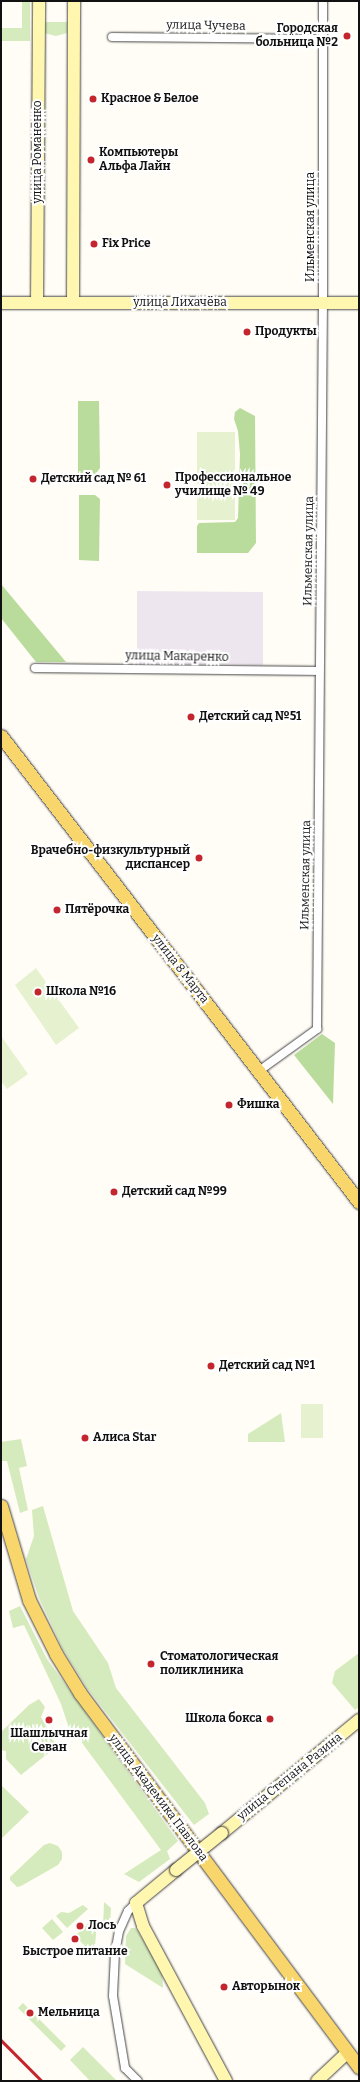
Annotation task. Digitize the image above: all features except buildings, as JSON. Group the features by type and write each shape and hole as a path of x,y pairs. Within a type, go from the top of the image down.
{"main road":[{"name":"улица Романенко","path":"37,302 38,1"},
{"path":"73,302 74,1"},
{"name":"улица Лихачёва","path":"1,302 359,303"},
{"name":"улица 8 Марта","path":"1,736 359,1202"},
{"name":"улица Академика Павлова","path":"1,1506 29,1600 56,1654 80,1693 359,2067"},
{"name":"улица Степана Разина","path":"136,1903 359,1720"},
{"path":"136,1903 143,1926 226,2081"},
{"path":"317,2081 348,2052"}],"street":[{"name":"Ильменская улица","path":"259,1071 317,1029 323,303 323,1"},
{"name":"улица Чучева","path":"112,37 323,39"},
{"name":"улица Макаренко","path":"35,668 319,671"},
{"path":"136,1903 126,1915 118,1936 113,1996 125,2068 138,2081"}],"shaded area":[{"path":"137,591 263,592 263,665 137,664"}],"green space":[{"path":"22,1 30,1 30,41 1,41 1,28 22,28"},
{"path":"44,22 67,22 67,33 56,36 44,33"},
{"path":"78,401 99,401 100,468 95,475 78,474"},
{"path":"240,408 255,416 256,543 248,553 197,553 197,526 199,523 235,522 238,518 240,454 238,431 234,419 235,412"},
{"path":"197,432 235,432 235,520 197,520"},
{"path":"79,495 95,495 100,499 99,561 79,560"},
{"path":"1,584 66,662 36,662 1,618"},
{"path":"36,968 79,1028 56,1045 15,985"},
{"path":"322,1034 335,1043 333,1104 294,1055"},
{"path":"1,1036 28,1074 7,1089 1,1081"},
{"path":"301,1404 323,1404 323,1438 301,1438"},
{"path":"281,1413 285,1442 248,1442 248,1434"},
{"path":"21,1439 27,1466 19,1468 28,1510 20,1513 7,1461 1,1461 1,1442"},
{"path":"43,1506 73,1611 108,1663 116,1688 205,1803 209,1814 194,1825 87,1688 63,1649 39,1598 26,1559 34,1536 32,1510"},
{"path":"20,1606 47,1659 178,1841 167,1851 170,1859 139,1882 124,1874 161,1850 74,1732 71,1734 61,1704 24,1625 13,1628 9,1611"},
{"path":"359,1653 359,1707 355,1710 332,1683 335,1671"},
{"path":"39,1699 45,1707 41,1717 57,1746 21,1775 6,1759 6,1751 1,1750 1,1732 29,1705"},
{"path":"1,1785 29,1812 1,1839"},
{"path":"50,1843 58,1846 62,1852 62,1859 58,1865 17,1887 10,1880 10,1877 44,1845"},
{"path":"104,1902 111,1908 110,1927 103,1927"},
{"path":"83,1905 88,1909 67,1928 56,1916 61,1912 69,1913"},
{"path":"94,1918 97,1922 95,1947 90,1951 75,1936"},
{"path":"52,1919 63,1932 53,1940 42,1928"},
{"path":"131,1928 135,1928 138,1932 162,1972 163,1988 125,1964 126,1936"},
{"path":"23,2003 66,2046 61,2051 18,2008"},
{"path":"83,2047 117,2081 90,2081 70,2060"}],"railway":[{"path":"1,2040 42,2081"}],"place":[{"name":"Городская больница №2","path":"347,36"},
{"name":"Красное & Белое","path":"93,99"},
{"name":"Компьютеры Альфа Лайн","path":"91,160"},
{"name":"Fix Price","path":"94,244"},
{"name":"Продукты","path":"247,332"},
{"name":"Детский сад № 61","path":"33,479"},
{"name":"Профессиональное училище № 49","path":"167,485"},
{"name":"Детский сад №51","path":"191,717"},
{"name":"Врачебно-физкультурный диспансер","path":"199,858"},
{"name":"Пятёрочка","path":"57,910"},
{"name":"Школа №16","path":"38,992"},
{"name":"Фишка","path":"229,1105"},
{"name":"Детский сад №99","path":"114,1192"},
{"name":"Детский сад №1","path":"211,1366"},
{"name":"Алиса Star","path":"85,1438"},
{"name":"Стоматологическая поликлиника","path":"151,1664"},
{"name":"Школа бокса","path":"270,1719"},
{"name":"Шашлычная Севан","path":"49,1720"},
{"name":"Лось","path":"80,1926"},
{"name":"Быстрое питание","path":"75,1939"},
{"name":"Авторынок","path":"224,1987"},
{"name":"Мельница","path":"30,2013"}]}
